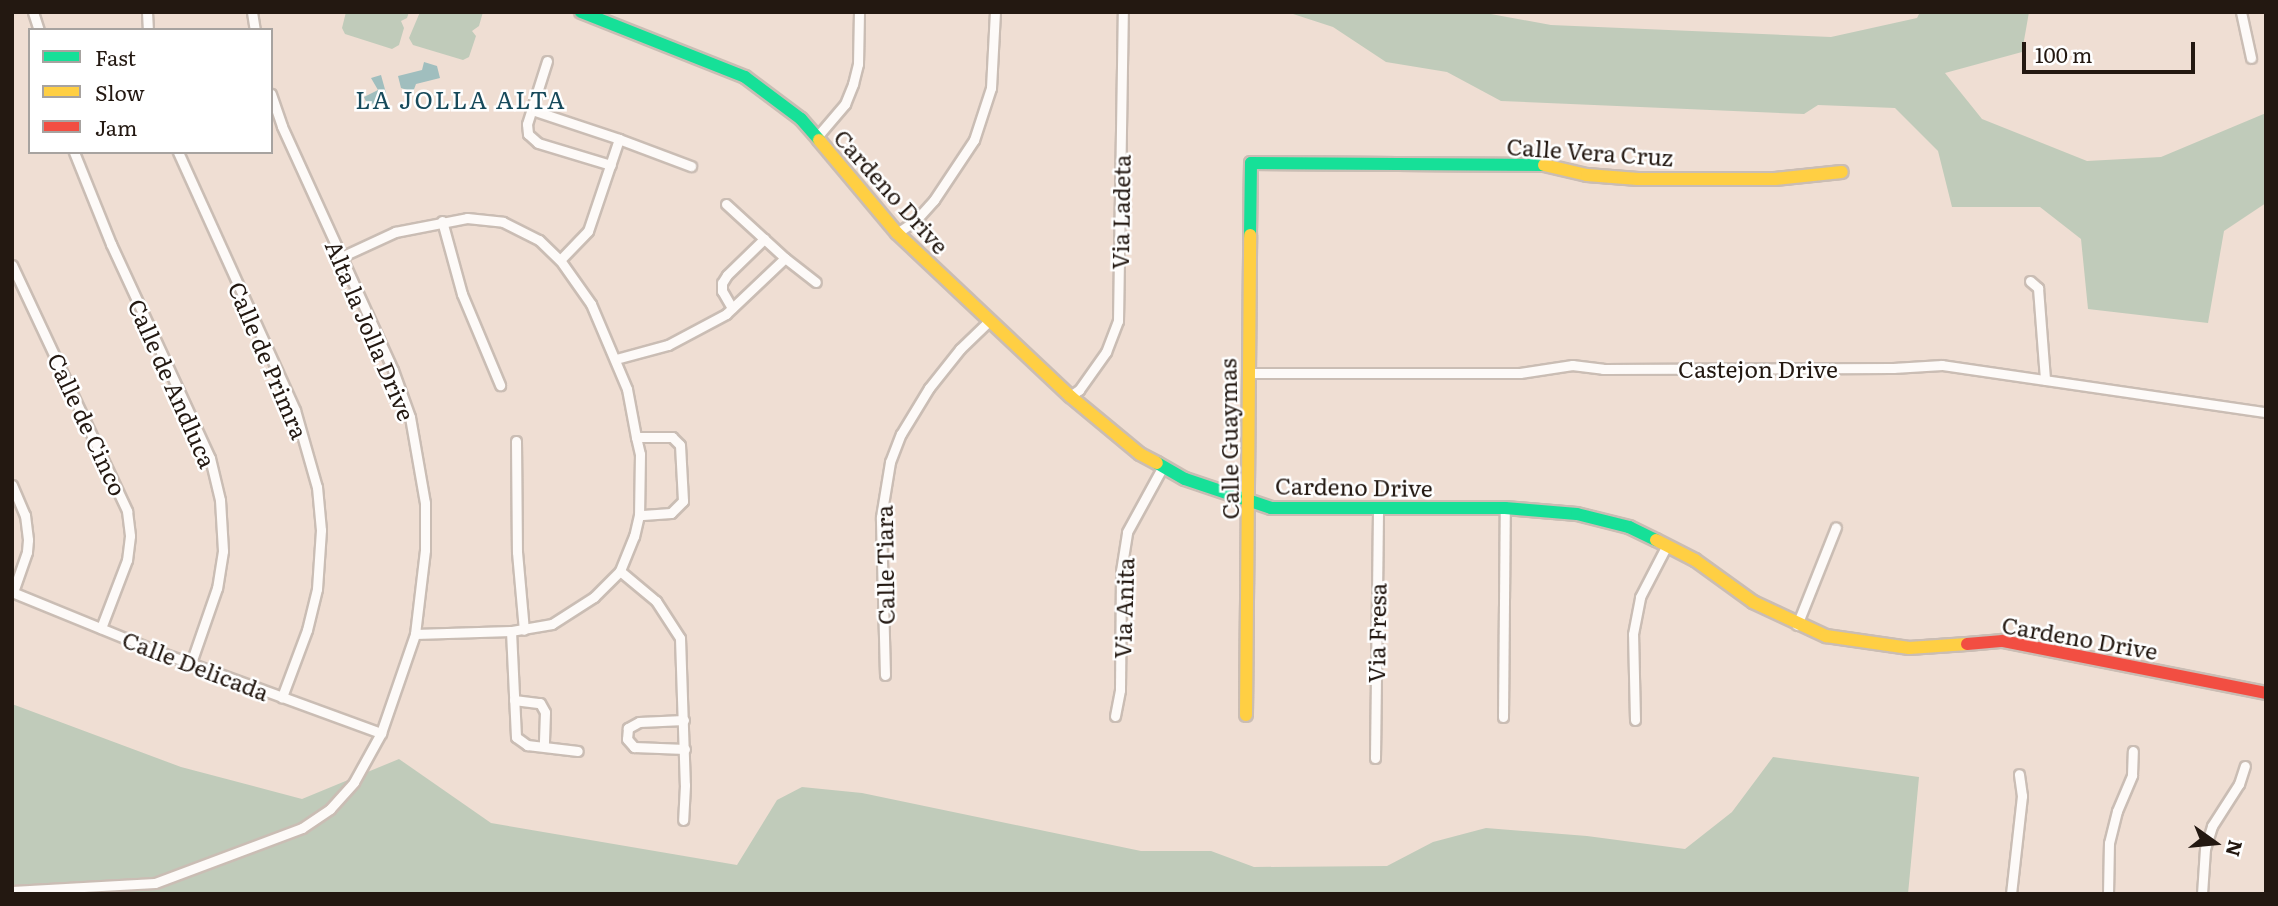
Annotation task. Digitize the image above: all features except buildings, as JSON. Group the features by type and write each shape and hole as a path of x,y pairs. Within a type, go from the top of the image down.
{"street":[{"name":"Cardeno Drive","path":"581,12 745,77 782,102 897,233 1070,396 1120,438 1163,468 1223,494 1271,508 1505,508 1577,514 1629,527 1667,545 1695,560 1753,602 1797,625 1826,636 1909,648 2003,641 2266,693"},
{"path":"816,138 845,104 853,84 858,64 859,12"},
{"path":"897,233 916,220 934,200 974,140 991,88 995,12"},
{"name":"Via Ladeta","path":"1070,396 1079,390 1106,352 1118,321 1124,12"},
{"path":"2241,12 2251,58"},
{"path":"547,61 532,110 528,134 538,143 611,165"},
{"name":"Alta la Jolla Drive","path":"12,891 155,883 295,831 330,809 354,782 381,733 415,634 425,550 425,503 410,417 393,370 282,126 273,99"},
{"path":"532,110 691,166"},
{"path":"560,260 588,231 619,139"},
{"name":"Calle de Andluca","path":"75,154 111,244 211,458 220,500 223,551 217,588 191,663"},
{"name":"Calle de Primra","path":"179,154 295,410 317,487 321,530 317,589 307,630 282,697"},
{"name":"Calle Vera Cruz","path":"1251,163 1551,165 1587,175 1638,179 1775,179 1842,173"},
{"name":"Calle Guaymas","path":"1247,715 1251,163"},
{"path":"726,204 785,258 816,282"},
{"path":"341,257 395,232 467,218 503,222 539,240 560,260 591,304 616,359 640,454 639,515 620,571 575,612 552,624 524,630 415,634"},
{"path":"442,221 462,294 500,386"},
{"path":"732,308 722,291 722,283 764,239"},
{"path":"616,359 668,345 732,308 785,258"},
{"name":"Calle de Cinco","path":"12,265 127,510 130,536 127,560 101,628"},
{"path":"2030,281 2038,288 2045,380"},
{"name":"Calle Tiara","path":"886,675 881,517 890,462 901,434 929,388 960,349 989,321"},
{"name":"Castejon Drive","path":"1248,373 1520,373 1572,365 1603,369 1879,368 1942,365 2266,412"},
{"path":"636,438 671,437 680,444 683,501 671,513 639,515"},
{"path":"516,441 517,552 524,630"},
{"name":"Via Anita","path":"1115,716 1120,690 1121,571 1127,532 1163,468"},
{"path":"12,485 25,515 28,540 27,552 13,592"},
{"path":"1503,717 1505,508"},
{"name":"Via Fresa","path":"1375,758 1378,509"},
{"path":"1797,625 1836,527"},
{"path":"1635,720 1636,622 1640,597 1667,545"},
{"path":"620,571 656,601 680,638 685,749 683,820"},
{"name":"Calle Delicada","path":"13,592 191,663 381,733"},
{"path":"511,631 516,737 527,744 578,751"},
{"path":"514,700 540,703 545,712 544,747"},
{"path":"684,720 639,722 628,728 627,739 634,747 685,749"},
{"path":"2108,894 2109,843 2117,811 2132,775 2133,751"},
{"path":"2202,894 2205,849 2212,827 2239,784 2245,766"},
{"path":"2011,894 2022,796 2019,774"}],"green space":[{"path":"346,12 409,12 407,18 401,21 404,28 399,45 392,49 345,34 342,28"},
{"path":"420,12 483,12 479,26 472,31 476,36 469,57 463,60 413,45 409,38"},
{"path":"1287,12 1480,12 1551,25 1831,37 1917,18 1920,12 2029,12 2022,52 1945,73 1982,119 2087,161 2161,157 2266,113 2266,203 2224,231 2208,323 2088,309 2081,239 2040,207 1952,207 1938,151 1895,108 1818,105 1804,114 1501,101 1447,72 1386,62 1333,27"},
{"path":"12,704 181,767 302,799 399,759 491,823 737,865 777,800 802,787 862,793 1141,851 1211,851 1254,867 1387,866 1433,842 1486,828 1587,836 1685,849 1732,812 1773,757 1919,777 1908,894 12,894"}],"water":[{"path":"424,62 437,66 440,78 416,84 413,92 401,88 398,76 422,70"},
{"path":"381,75 386,93 383,103 367,104 364,97 378,90 371,78"}],"traffic: fast":[{"path":"581,12 745,77 801,119 819,140"},
{"path":"1250,235 1251,163 1544,165"},
{"path":"1157,463 1185,479 1271,508 1505,508 1577,514 1629,527 1656,540"}],"traffic: slow":[{"path":"819,140 897,233 1070,396 1140,454 1157,463"},
{"path":"1544,165 1587,175 1638,179 1775,179 1842,172"},
{"path":"1246,715 1250,235"},
{"path":"1656,540 1695,560 1753,602 1826,636 1909,648 1967,644"}],"traffic: jam":[{"path":"1967,644 2003,641 2266,693"}],"district":[{"name":"LA JOLLA ALTA","path":"461,99"}]}
